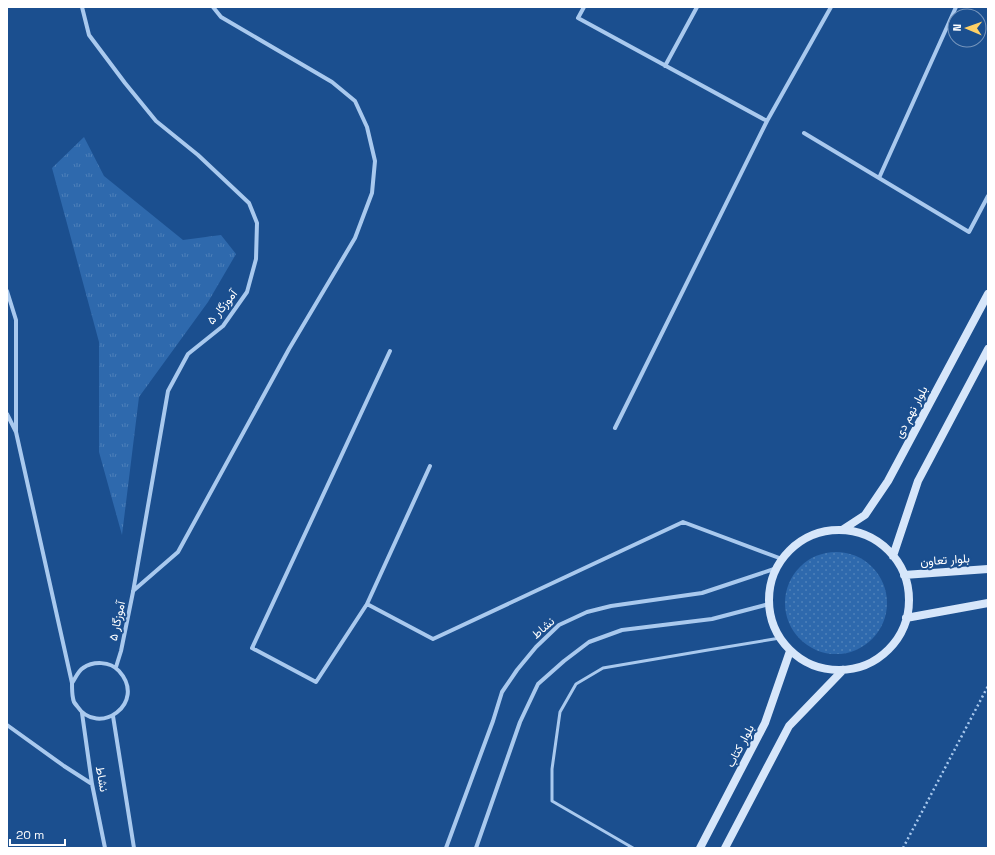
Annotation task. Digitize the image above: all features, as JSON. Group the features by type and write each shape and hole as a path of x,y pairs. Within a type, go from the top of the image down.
{"main road":[{"name":"بلوار نهم دی","path":"842,530 865,515 888,482 988,294"},
{"path":"893,556 918,481 988,349"},
{"path":"842,530 854,531 885,547 893,556 904,575 909,596 909,607 903,628 898,638 883,654 864,666 854,669 831,670 820,668 799,658 780,638 771,616 769,604 772,580 782,560 796,545 808,537 822,532 842,530"},
{"name":"بلوار تعاون","path":"904,575 988,569"},
{"path":"906,618 988,603"},
{"name":"بلوار کتاب","path":"700,848 765,723 790,650"},
{"path":"724,848 790,726 843,670"}],"street":[{"name":"آموزگار ۵","path":"82,7 89,35 151,116 198,155 249,203 257,223 256,259 247,292 223,326 188,354 168,391 133,592 116,667"},
{"path":"133,592 178,552 289,349 355,238 372,193 375,161 367,127 355,101 332,82 220,17 213,7"},
{"path":"584,7 578,18 767,121"},
{"path":"665,66 696,7"},
{"path":"615,428 767,121 831,7"},
{"path":"879,178 956,7"},
{"path":"804,133 969,232 988,196"},
{"path":"7,291 16,320 16,432 72,683 73,700 82,713 97,719 113,716 124,706 128,692 125,678 116,667 98,662 82,668 72,683"},
{"path":"390,351 252,648 316,682 367,604 430,466"},
{"path":"7,414 16,432"},
{"path":"367,604 433,639 683,522 782,560"},
{"name":"نشاط","path":"446,848 493,721 502,692 517,670 536,648 559,626 588,612 611,606 702,593 777,568"},
{"path":"476,848 520,722 538,684 564,661 588,642 622,630 712,619 769,604"},
{"name":"نشاط","path":"82,713 92,784 105,848"},
{"name":"نشاط","path":"113,716 134,848"},
{"path":"7,725 92,784"}],"lane":[{"path":"633,848 552,801 552,768 560,712 576,684 603,668 780,638"}],"path":[{"path":"903,848 988,686"}],"green space":[{"path":"84,137 104,176 183,240 221,235 236,254 208,302 139,397 122,535 99,452 99,342 52,168"},
{"path":"826,552 846,552 865,560 879,574 887,593 887,613 884,623 879,632 865,646 846,654 826,654 807,646 793,632 785,613 785,593 793,574 807,560"}]}
